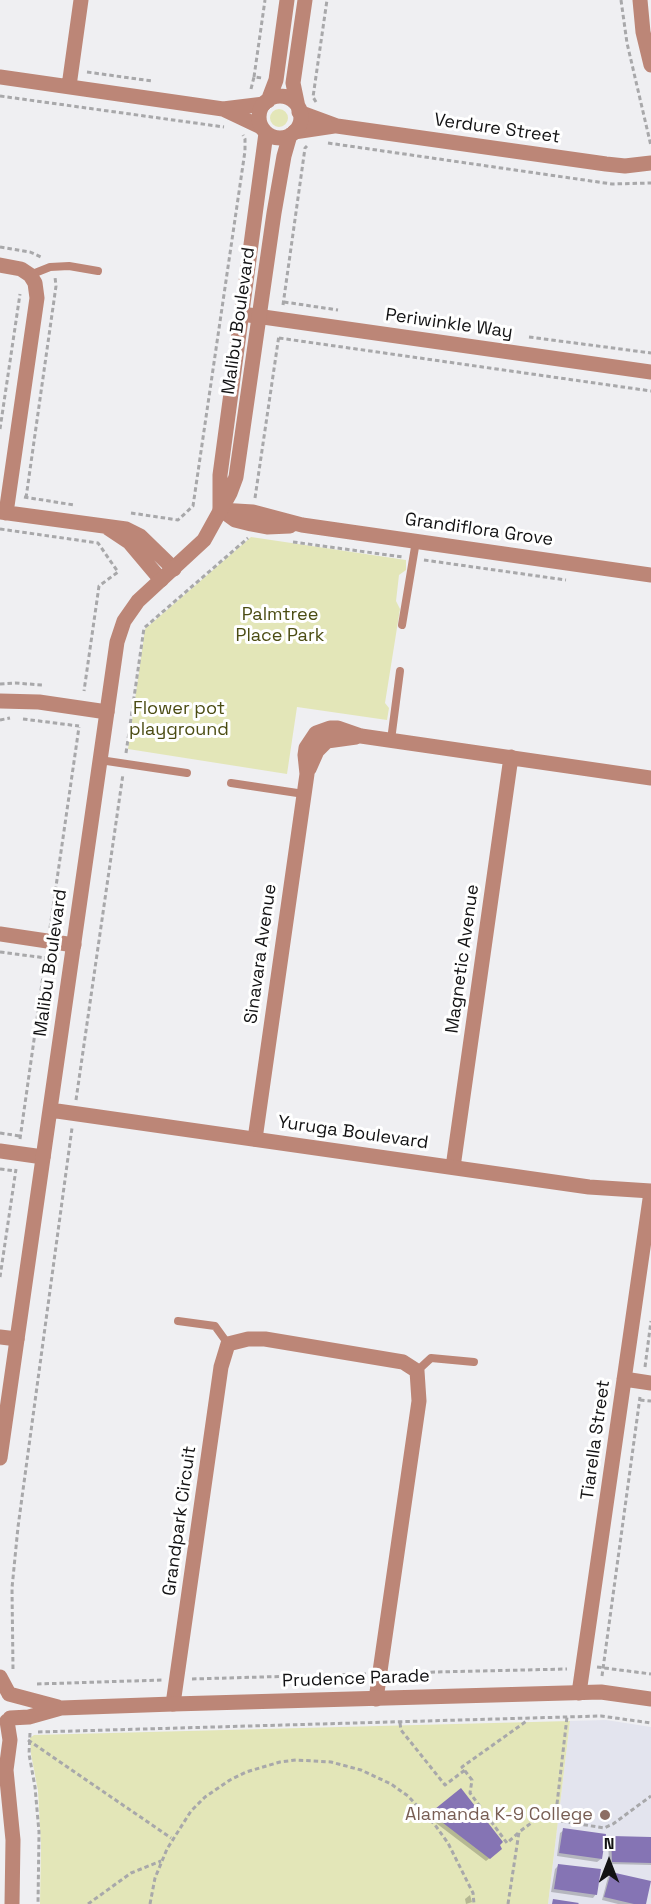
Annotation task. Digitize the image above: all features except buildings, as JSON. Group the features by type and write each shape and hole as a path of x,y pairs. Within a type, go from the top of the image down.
{"street":[{"path":"69,86 81,0"},
{"path":"264,130 259,115 276,80 287,0"},
{"path":"0,77 222,110 278,138 292,134 300,123 293,83 305,0"},
{"path":"640,0 651,65"},
{"path":"222,110 281,97 293,102 298,109"},
{"name":"Verdure Street","path":"298,109 315,129"},
{"name":"Verdure Street","path":"292,134 337,126 606,164 625,166 651,163"},
{"name":"Malibu Boulevard","path":"220,510 219,475 242,314 264,130"},
{"name":"Malibu Boulevard","path":"0,1458 115,652 124,621 138,601 204,540 230,493 236,477 284,156 292,134"},
{"path":"0,265 21,269 30,275 35,283 37,298 9,495 3,512 132,531 174,568"},
{"name":"Periwinkle Way","path":"242,314 651,372"},
{"name":"Grandiflora Grove","path":"220,510 253,512 302,525 651,575"},
{"name":"Grandiflora Grove","path":"220,510 235,520 267,527 302,525"},
{"path":"105,527 129,542 161,580"},
{"path":"0,701 39,702 106,712"},
{"name":"Sinavara Avenue","path":"255,1139 307,774 306,748 330,728 338,728 361,736 391,740"},
{"path":"391,740 651,778"},
{"name":"Magnetic Avenue","path":"453,1167 512,757"},
{"path":"0,934 74,945"},
{"name":"Yuruga Boulevard","path":"50,1110 606,1189 651,1191"},
{"path":"0,1151 43,1157"},
{"name":"Tiarella Street","path":"579,1693 651,1191"},
{"path":"0,1337 16,1340"},
{"path":"228,1344 248,1339 265,1340 403,1362 417,1371 419,1401 376,1699"},
{"name":"Grandpark Circuit","path":"173,1704 221,1367 228,1344"},
{"path":"624,1379 647,1382"},
{"path":"0,1677 14,1706 6,1721 10,1740 3,1764 13,1840 12,1904"},
{"name":"Prudence Parade","path":"6,1691 61,1708"},
{"name":"Prudence Parade","path":"6,1721 61,1708 173,1704 602,1692 651,1699"}],"lane":[{"path":"30,275 50,267 69,266 98,271"},
{"path":"402,625 416,541"},
{"path":"391,740 400,671"},
{"path":"99,760 187,773"},
{"path":"231,783 304,794"},
{"path":"178,1321 215,1326 228,1344"},
{"path":"417,1371 431,1358 474,1362"}],"path":[{"path":"254,77 266,0"},
{"path":"253,512 305,148 315,129 318,105 313,97 327,0"},
{"path":"621,0 622,19 651,146"},
{"path":"0,96 224,127"},
{"path":"315,129 612,184 651,183"},
{"path":"131,513 178,520 193,506 245,151 245,139 239,130"},
{"path":"0,429 19,290"},
{"path":"284,302 342,311"},
{"path":"528,337 651,353"},
{"path":"278,338 651,391"},
{"path":"9,495 84,506"},
{"path":"0,529 98,543 118,572 99,586 84,691"},
{"path":"285,540 572,581"},
{"path":"0,1277 79,726"},
{"path":"0,952 46,958"},
{"path":"0,1133 20,1136"},
{"path":"0,1169 15,1171"},
{"path":"601,1716 603,1667 640,1400 647,1382 645,1364 651,1321"},
{"path":"645,1364 651,1365"},
{"path":"640,1400 651,1401"},
{"path":"30,1684 603,1667 651,1674"},
{"path":"38,1904 39,1832 30,1732 601,1716 651,1723"},
{"path":"567,1717 555,1820 604,1828 650,1799 651,1796"},
{"path":"529,1718 462,1767 472,1780 470,1793 507,1843 557,1804"},
{"path":"400,1722 402,1730 445,1785 465,1770"},
{"path":"10,1740 29,1740 172,1838"},
{"path":"150,1904 161,1860 172,1838 191,1811 205,1797 246,1772 272,1764 296,1760 316,1760 361,1770 391,1784 419,1807 448,1843 473,1893 474,1904"},
{"path":"508,1904 519,1832"},
{"path":"88,1904 130,1874 161,1860"}],"shaded area":[{"name":"Alamanda K-9 College","path":"606,1720 651,1727 651,1904 548,1904 570,1721"}],"green space":[{"path":"275,109 283,109 288,114 286,125 275,127 270,122 270,114"},
{"name":"Palmtree Place Park","path":"251,537 406,560 406,570 399,575 396,601 400,609 385,703 389,708 387,720 297,707 287,774 128,749 145,629"},
{"path":"570,1721 548,1904 40,1904 41,1846 38,1791 30,1738 34,1735"}],"place":[{"name":"Alamanda K-9 College","path":"605,1815"}],"park label":[{"name":"Flower pot playground","path":"179,719"}]}
